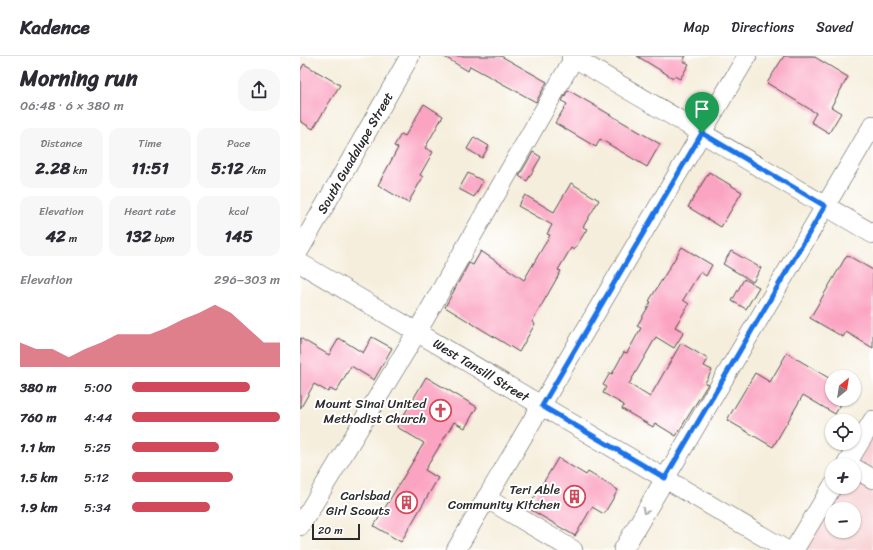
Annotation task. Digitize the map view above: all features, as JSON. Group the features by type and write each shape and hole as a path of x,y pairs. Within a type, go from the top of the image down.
{"street":[{"name":"South Guadalupe Street","path":"300,249 410,56"},
{"path":"456,550 747,56"},
{"path":"300,526 417,332 573,57 873,234"},
{"path":"623,550 873,125"},
{"name":"West Tansill Street","path":"300,263 786,550"},
{"path":"853,458 873,420"},
{"path":"861,473 873,480"},
{"path":"794,550 828,494"},
{"path":"486,498 573,550"}],"shaded area":[{"path":"873,420 873,550 794,550 828,494 861,494 861,458 857,458"}],"building":[{"path":"443,56 501,56 547,82 536,102 470,66 468,71"},
{"path":"637,56 686,56 683,61 689,64 680,79 674,76 673,78"},
{"path":"784,56 813,56 848,77 831,107 841,113 829,133 811,122 816,113 767,83"},
{"path":"304,64 340,85 313,129 300,121 300,71"},
{"path":"568,90 660,144 647,167 600,139 596,147 555,123 567,104 562,101"},
{"path":"424,104 443,116 425,148 433,152 420,175 423,177 408,203 378,185 398,148 394,146 401,134 405,136"},
{"path":"474,137 489,146 482,158 467,149"},
{"path":"533,152 541,157 527,181 519,176"},
{"path":"709,172 742,192 721,227 688,207"},
{"path":"468,173 483,181 474,197 459,189"},
{"path":"571,183 599,200 583,227 587,229 574,250 571,248 558,270 561,271 532,322 535,324 519,352 445,307 469,263 473,265 481,251 524,280 550,235 547,234 552,225 518,206 525,195 554,212"},
{"path":"682,247 712,265 706,276 700,272 683,300 689,304 675,327 684,332 674,348 656,337 629,384 650,397 681,343 708,359 704,366 712,370 705,383 708,384 676,436 655,423 653,427 622,409 624,405 603,393 606,387 603,385 610,373 612,374 624,352 627,353 641,328 637,326 651,302 649,301"},
{"path":"731,251 761,268 753,282 723,264"},
{"path":"847,255 873,270 873,348 846,332 843,337 810,318"},
{"path":"744,279 759,287 746,309 732,301"},
{"path":"372,337 392,348 374,380 351,366 336,392 330,389 328,392 314,384 300,409 300,338 329,355 339,338 363,353"},
{"path":"787,353 825,376 825,406 840,406 835,414 803,395 773,447 727,420 755,373 770,382"},
{"path":"426,377 477,407 465,428 454,422 425,470 438,478 401,542 374,526 424,443 397,427"},
{"name":"Teri Able Community Kitchen","path":"558,458 586,475 588,472 618,490 604,514 592,507 575,536 528,508"}],"place":[{"name":"Mount Sinai United Methodist Church","path":"441,410"},
{"name":"Teri Able Community Kitchen","path":"575,496"},
{"name":"Carlsbad Girl Scouts","path":"406,502"}],"route":[{"path":"702,133 825,206 665,478 542,406 702,133"}]}
